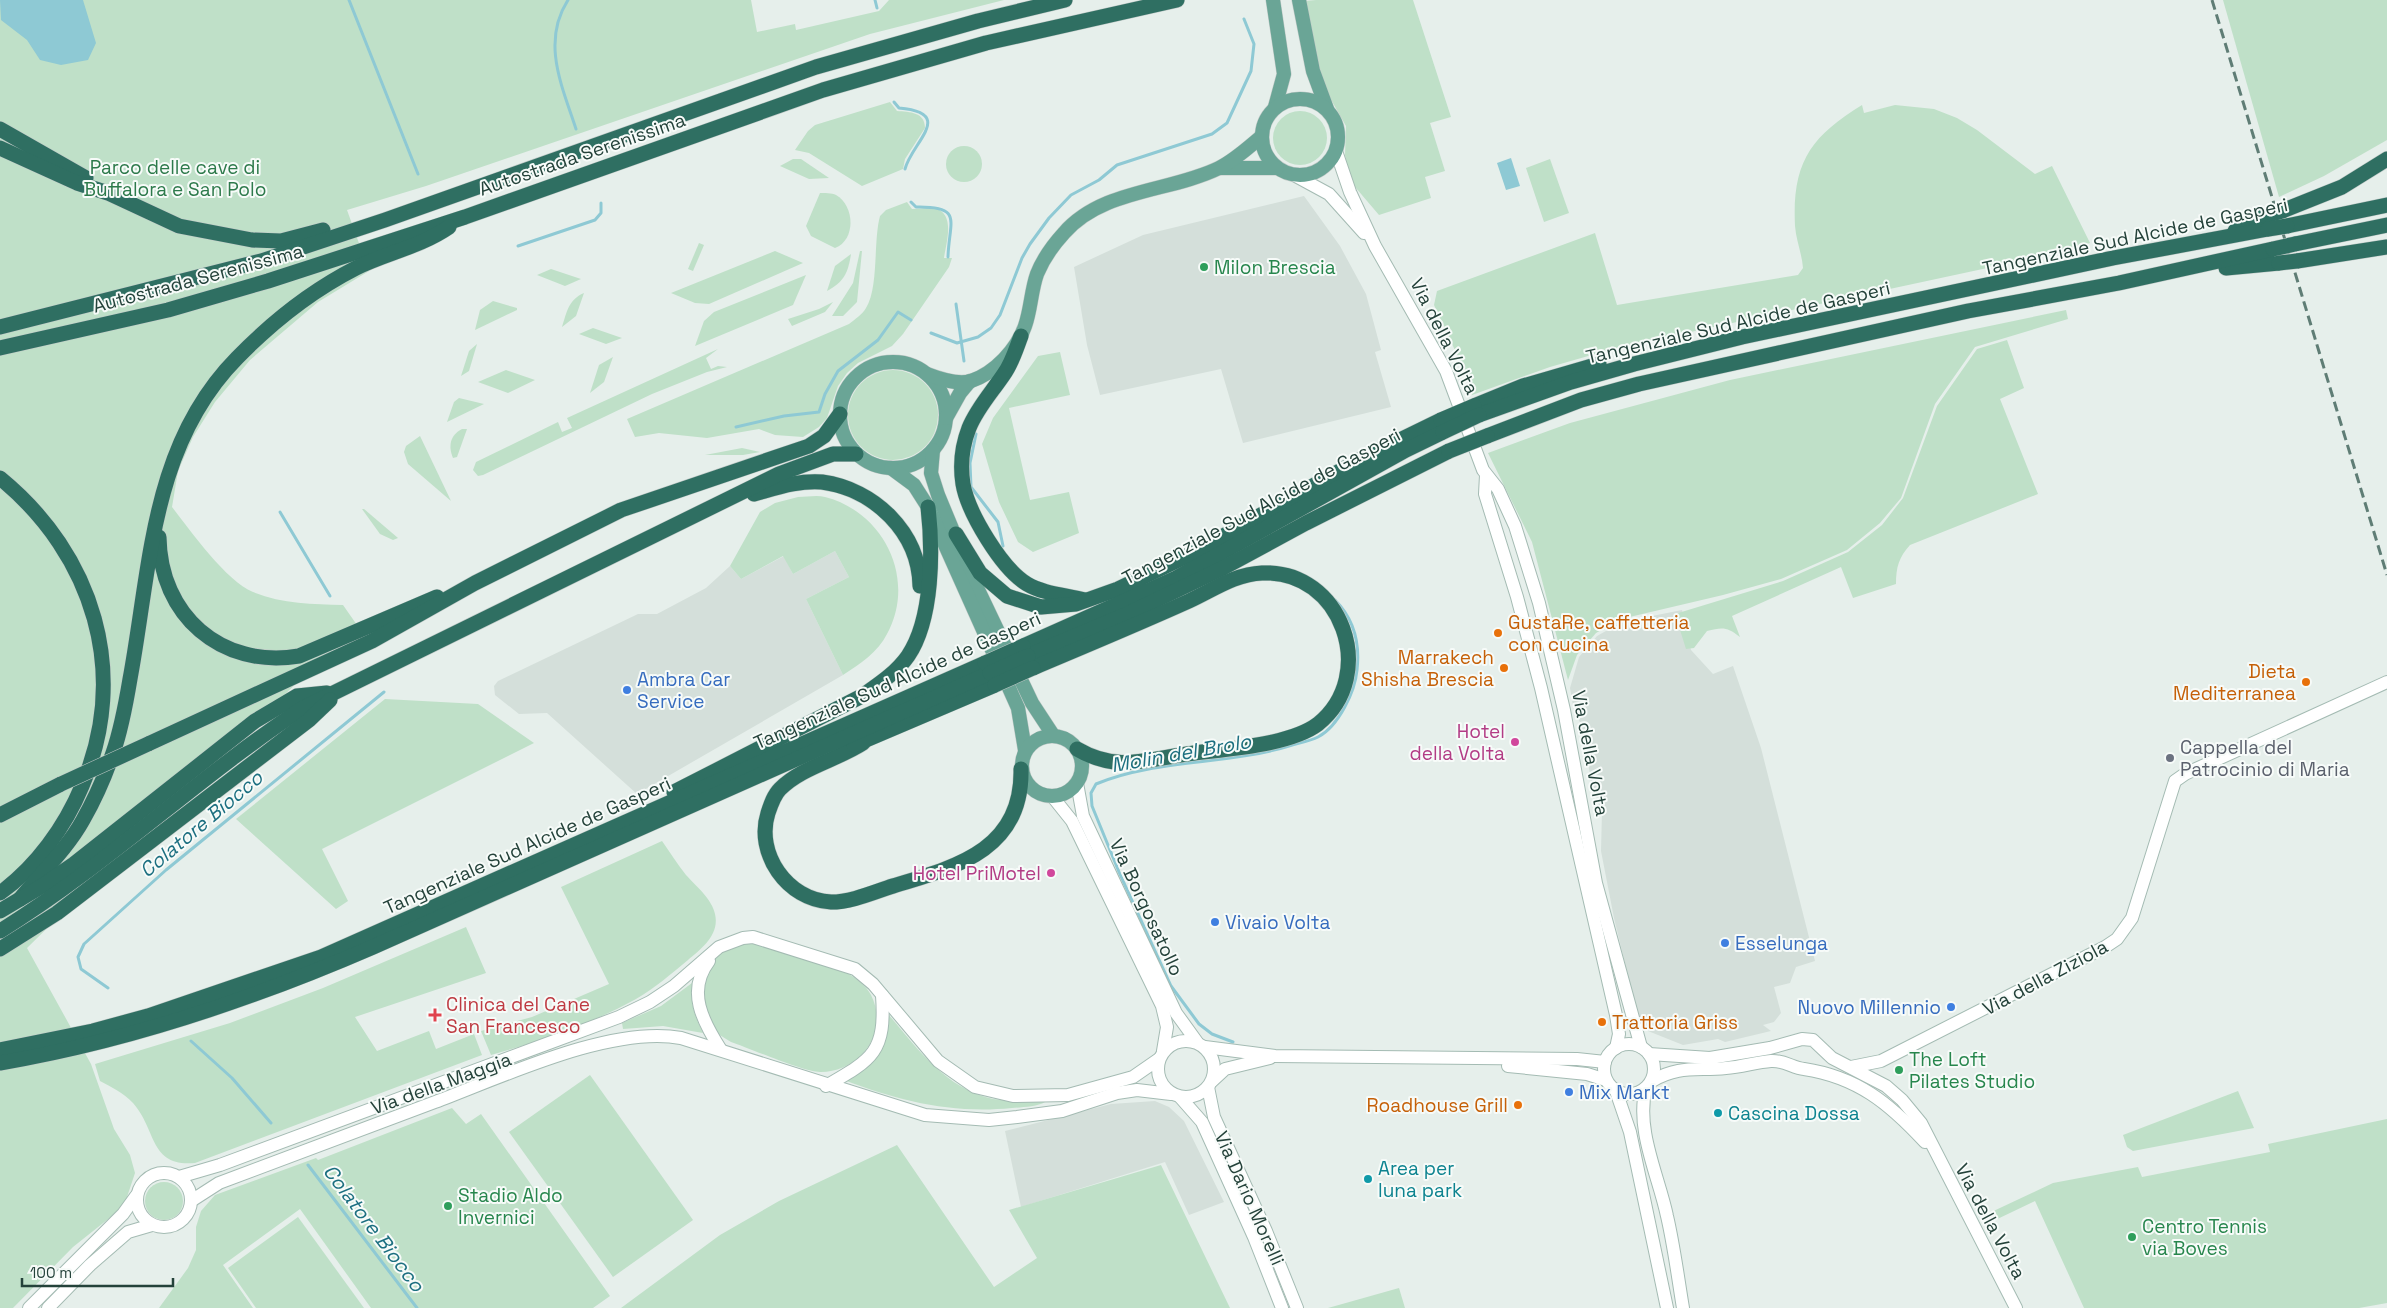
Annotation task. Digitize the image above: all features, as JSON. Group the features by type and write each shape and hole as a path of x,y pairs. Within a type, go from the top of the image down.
{"highway":[{"name":"Autostrada Serenissima","path":"0,327 261,261 385,220 816,67 978,21 1065,0"},
{"name":"Autostrada Serenissima","path":"0,348 168,310 250,287 465,217 824,90 986,43 1177,0"},
{"path":"0,130 81,174 108,193"},
{"path":"0,148 77,183 108,193 179,226 252,240 282,241 347,222 385,220"},
{"path":"2266,222 2282,211 2342,187 2387,159"},
{"name":"Tangenziale Sud Alcide de Gasperi","path":"1028,657 1176,578 1389,460 1442,426 1476,410 1634,364 1826,320 2106,260 2218,239 2266,222 2287,226 2387,205"},
{"path":"20,899 52,862 83,820 114,752 133,663 159,510 178,445 193,417 235,360 296,305 324,286 357,268 433,238 465,217"},
{"path":"2276,256 2295,244 2387,226"},
{"path":"2276,256 2297,261 2387,247"},
{"name":"Tangenziale Sud Alcide de Gasperi","path":"0,1063 98,1042 152,1027 288,982 605,845 660,815 1167,596 1449,450 1582,400 1639,384 1959,313 2172,272 2276,256"},
{"path":"1021,336 1005,373 979,408 969,428 962,451 963,486 967,498 995,552 1012,573 1028,585 1045,592 1087,600"},
{"path":"0,813 372,641 476,583 621,510 808,446 824,436 840,414"},
{"path":"956,534 980,573 1007,596 1029,604 1052,607 1087,600 1118,589 1191,554 1363,458 1442,426"},
{"path":"0,931 77,880 263,734 303,708 763,482 810,461 833,454 856,454"},
{"path":"0,478 45,522 70,560 80,579 93,614 104,669 101,723 92,763 74,807 41,855 0,893"},
{"path":"728,500 789,485 821,482 861,494 888,513 899,526 914,551 918,566 920,604 905,649 878,684"},
{"path":"660,815 669,795 862,696 887,679 908,656 925,619 931,530 928,506"},
{"path":"159,510 161,566 173,597 183,612 210,640 244,655 282,659 299,656 405,609 476,583"},
{"path":"1174,607 1185,597 1312,528 1324,515"},
{"path":"1021,769 1021,787 1014,810 996,838 983,851 949,869 844,901 819,900 803,894 779,874 766,848 765,822 778,791 791,779 846,754 990,674 1028,657 1174,607 1232,579 1262,572 1282,574 1312,587 1335,610 1347,638 1349,670 1345,687 1336,703 1317,724 1295,736 1280,740 1126,763 1094,759 1077,748"},
{"path":"0,911 74,864 255,721 297,696 338,692"},
{"path":"0,949 57,913 121,866 309,720 338,692"},
{"path":"642,826 660,815 843,748 863,743"},
{"name":"Tangenziale Sud Alcide de Gasperi","path":"0,1050 93,1031 148,1016 283,971 642,826"}],"main road":[{"path":"1273,0 1284,74 1275,108 1266,120 1262,136 1265,154 1277,168"},
{"path":"1219,168 1277,168 1294,175 1311,174 1326,166 1336,152 1338,129 1327,109 1313,71 1300,5"},
{"path":"1275,108 1292,99 1301,98 1319,103 1327,109"},
{"path":"1053,735 1032,703 972,576 956,534 932,482 930,463 933,450 942,435 952,405 970,381 994,368 1009,353 1021,336 1037,274 1051,249 1070,226 1085,215 1108,204 1219,168 1242,153 1262,136"},
{"name":"Via della Volta","path":"1336,152 1350,192 1376,246 1446,371 1486,475 1498,489 1516,526 1539,603 1564,710 1596,883 1645,1050 1655,1070 1649,1084"},
{"name":"Via della Volta","path":"1294,175 1316,185 1338,202 1376,246"},
{"path":"933,450 918,462 891,468 872,464 856,454 844,436 840,414 843,397 852,382 872,366 898,363 916,368 942,380 970,381"},
{"path":"927,374 943,399 946,419"},
{"path":"891,468 914,485 928,506 1018,708 1025,750 1021,769"},
{"name":"Via della Volta","path":"1486,475 1485,494 1517,597 1568,803 1616,1014 1619,1034 1616,1048 1629,1044 1645,1050 1710,1058 1796,1043 1808,1038 1818,1043 1832,1058 1868,1076 1894,1093 1910,1108 1921,1123 2016,1308"},
{"name":"Via della Ziziola","path":"1881,1060 2058,972 2117,939 2132,918 2175,781 2185,774 2387,682"},
{"path":"1025,750 1037,738 1053,735 1063,737 1077,748"},
{"name":"Via Borgosatollo","path":"1077,748 1082,766 1077,782 1083,816 1176,1013 1201,1045"},
{"name":"Via Borgosatollo","path":"1021,769 1024,780 1032,789 1041,794 1052,796 1072,822 1162,1006 1167,1027 1161,1055"},
{"path":"1052,796 1066,792 1077,782"},
{"path":"721,1050 701,1016 697,1001 701,971 719,947 743,938 765,939 855,969 882,995 938,1061 956,1076 975,1087 1013,1096 1068,1095 1133,1077 1179,1041 1275,1056 1577,1059 1605,1062"},
{"name":"Via della Maggia","path":"179,1177 220,1165 619,1017 650,1002 674,986 719,947"},
{"path":"826,1086 863,1064 876,1051 882,1034 882,995"},
{"name":"Via della Maggia","path":"191,1201 219,1182 519,1070 596,1045 642,1036 669,1036 721,1050 826,1086"},
{"path":"1796,1043 1791,1056 1796,1065"},
{"path":"1201,1045 1214,1063 1210,1084"},
{"path":"1606,1080 1605,1062 1616,1048"},
{"path":"1812,1069 1822,1058 1821,1048"},
{"path":"1161,1055 1157,1069 1159,1079 1176,1095"},
{"path":"826,1086 925,1115 989,1120 1062,1111 1117,1093 1137,1090 1195,1096 1225,1069 1275,1056"},
{"path":"1479,1059 1510,1067 1587,1074 1606,1080 1616,1091 1630,1132 1667,1308"},
{"path":"1851,1067 1881,1060"},
{"path":"1834,1076 1843,1073 1859,1080 1868,1076 1881,1060"},
{"name":"Via della Volta","path":"1616,1091 1635,1094 1649,1084 1681,1069 1724,1069 1772,1061 1796,1065 1806,1070 1812,1069 1834,1076 1864,1088 1883,1101 1934,1151"},
{"name":"Via Dario Morelli","path":"1210,1084 1214,1117 1266,1231 1297,1308"},
{"path":"1649,1084 1643,1102 1644,1119 1658,1187 1668,1217 1683,1308"},
{"name":"Via Dario Morelli","path":"1176,1095 1202,1122 1254,1237 1282,1308"},
{"path":"29,1308 123,1214 136,1196 144,1180 152,1175 170,1173 179,1177 186,1183 191,1201 188,1213 176,1224 160,1227 152,1225 139,1213 136,1196"},
{"path":"48,1308 90,1265 128,1232 152,1225"}],"shaded area":[{"path":"1304,196 1340,246 1366,294 1381,350 1375,352 1391,407 1243,443 1221,369 1100,395 1087,345 1074,267 1143,235"},
{"path":"835,551 849,577 806,599 843,675 637,794 547,713 519,714 495,695 494,686 498,681 638,614 657,614 706,588 730,566 741,579 784,556 793,574"},
{"path":"1682,610 1691,650 1713,674 1733,666 1761,748 1815,961 1796,967 1790,983 1774,987 1781,1013 1774,1022 1763,1025 1771,1031 1725,1042 1718,1039 1683,1045 1648,1031 1638,1017 1614,918 1601,851 1602,812 1592,788 1583,730 1573,706 1570,688 1579,657 1597,636 1622,622"},
{"path":"1155,1101 1169,1107 1184,1121 1224,1202 1189,1215 1165,1162 1021,1207 1005,1131 1111,1104"}],"green space":[{"name":"Parco delle cave di Buffalora e San Polo","path":"0,0 751,0 757,32 795,24 796,30 879,11 889,0 1004,0 870,34 426,186 347,210 369,271 318,302 250,360 215,402 193,437 178,471 172,507 209,554 231,577 243,586 253,592 275,599 309,604 343,605 357,625 360,639 325,655 27,948 91,1064 114,1129 130,1155 135,1173 126,1200 117,1212 73,1247 13,1308 0,1308"},
{"path":"1413,0 1451,117 1430,123 1445,171 1425,177 1431,198 1379,215 1350,181 1345,155 1346,126 1321,82 1305,1"},
{"path":"2223,0 2387,0 2387,140 2324,176 2279,197"},
{"path":"890,102 897,111 920,116 925,128 905,159 903,169 862,186 809,153 795,150 808,131 815,125"},
{"path":"1862,105 1864,113 1895,105 1934,109 1957,118 1977,130 2035,174 2052,166 2090,243 1992,267 1616,348 1550,367 1472,395 1466,374 1434,305 1437,291 1595,233 1617,305 1798,275 1803,268 1795,226 1795,204 1801,168 1817,141 1844,117"},
{"path":"1300,111 1310,113 1319,119 1325,128 1327,138 1325,148 1319,157 1310,163 1300,165 1290,163 1281,157 1275,148 1273,138 1275,128 1281,119 1290,113"},
{"path":"964,146 977,151 982,164 977,177 964,182 951,177 946,164 951,151"},
{"path":"793,159 801,159 829,178 809,179 780,166"},
{"path":"1550,159 1569,213 1544,222 1526,168"},
{"path":"820,193 836,195 842,200 850,214 850,231 847,238 835,248 811,236 806,226"},
{"path":"907,202 912,209 935,208 946,216 948,237 944,258 952,258 949,267 903,334 892,346 858,363 847,373 838,386 827,418 819,427 803,437 775,435 759,429 707,438 659,433 635,437 627,419 849,324 858,317 866,308 873,288 880,216 886,210"},
{"path":"699,243 704,245 693,271 688,269"},
{"path":"775,251 803,263 709,304 695,303 671,293"},
{"path":"860,251 862,251 857,302 843,316 832,316 853,283"},
{"path":"851,254 844,276 838,284 827,291 835,266"},
{"path":"551,269 581,279 565,286 537,275"},
{"path":"806,275 793,305 695,346 704,321 714,312"},
{"path":"584,293 576,316 562,327 571,303"},
{"path":"493,301 517,308 517,310 475,330 480,310"},
{"path":"833,302 825,312 792,326 788,319 819,309"},
{"path":"2066,310 2068,319 1975,347 1935,404 1901,498 1880,523 1847,550 1781,579 1621,619 1596,633 1577,655 1568,680 1532,542 1488,453 1570,423 1730,380"},
{"path":"593,328 622,338 606,344 579,334"},
{"path":"2007,340 2024,388 2000,399 2038,494 1910,545 1899,563 1896,584 1853,598 1841,567 1732,616 1740,637 1728,630 1707,631 1694,648 1686,649 1675,614 1783,581 1848,552 1882,525 1903,498 1937,406 1977,349"},
{"path":"477,344 469,371 461,376 469,351"},
{"path":"718,349 706,358 711,369 718,366 727,367 707,372 652,394 483,475 478,476 473,470 476,462 558,422 562,432 572,428 567,418"},
{"path":"1060,352 1070,395 1009,408 1030,500 1069,492 1079,533 1033,552 1018,542 999,502 982,444 993,418 1038,356"},
{"path":"613,357 604,382 590,393 599,365"},
{"path":"506,370 535,380 508,393 478,382"},
{"path":"893,370 902,371 918,378 930,390 937,406 937,424 930,440 918,452 902,459 893,460 884,459 868,452 856,440 849,424 848,415 849,406 856,390 868,378 884,371"},
{"path":"459,398 484,404 447,422 454,402"},
{"path":"462,429 467,429 457,457 453,458 451,441 455,434"},
{"path":"420,436 451,501 408,464 404,452 406,446"},
{"path":"742,448 760,452 743,455 705,455"},
{"path":"798,497 825,497 846,505 864,517 878,532 889,550 896,570 898,592 895,613 887,634 874,652 843,675 806,599 849,577 835,551 793,574 783,556 741,579 730,566 760,512 775,503"},
{"path":"362,509 398,538 393,540 380,534"},
{"path":"385,699 478,704 534,743 322,849 348,901 336,909 236,819"},
{"path":"662,841 686,875 711,903 716,922 715,929 708,941 669,976 636,999 619,1008 565,1031 491,1055 481,1031 532,1017 609,984 561,887"},
{"path":"466,927 486,973 355,1017 377,1051 429,1031 436,1049 474,1034 482,1055 195,1163 180,1163 169,1159 161,1153 141,1113 133,1103 122,1093 100,1081 95,1064 230,1023 323,988"},
{"path":"751,942 846,972 866,988 871,995 876,1009 877,1023 874,1036 868,1047 859,1057 848,1065 835,1070 814,1071 791,1065 731,1042 718,1034 709,1024 701,999 711,963 723,951"},
{"path":"692,983 693,1008 703,1033 663,1026 623,1029 622,1023 661,1006"},
{"path":"888,1014 934,1066 961,1086 976,1094 993,1099 1045,1102 1038,1105 990,1109 947,1107 906,1100 844,1080 865,1067 876,1054"},
{"path":"590,1075 693,1220 613,1277 509,1132"},
{"path":"2238,1091 2254,1128 2133,1151 2127,1147 2123,1135"},
{"name":"Stadio Aldo Invernici","path":"452,1108 466,1124 481,1114 610,1296 593,1308 371,1308 300,1209 223,1265 253,1308 159,1308 188,1268 196,1250 196,1227 201,1211 215,1195 316,1158 318,1160"},
{"path":"2387,1119 2387,1303 2359,1308 2084,1308 2035,1201 1989,1223 1985,1215 2053,1183 2138,1167 2142,1177 2270,1152 2268,1144"},
{"path":"897,1145 994,1287 1037,1258 1009,1210 1161,1165 1230,1308 621,1308 720,1235 779,1201"},
{"path":"164,1182 177,1188 183,1201 177,1214 164,1220 151,1214 145,1201 151,1188"},
{"path":"298,1217 364,1308 256,1308 228,1268"},
{"path":"1399,1288 1405,1308 1328,1308"}],"water":[{"path":"0,0 83,0 96,43 88,60 61,65 40,60 27,40 1,20"},
{"path":"1511,158 1520,186 1506,190 1497,163"}],"waterway":[{"path":"349,0 418,174"},
{"name":"Colatore Biocco","path":"568,0 560,16 555,48 560,80 576,129"},
{"name":"Molin del Brolo","path":"875,0 877,8"},
{"path":"931,333 957,343 978,337 991,328 1000,315 1022,258 1030,244 1049,218 1071,195 1099,180 1117,165 1212,134 1227,123 1251,71 1254,44 1244,19"},
{"name":"Molin del Brolo","path":"894,102 899,108 916,111 925,116 928,122 926,130 905,169"},
{"name":"Molin del Brolo","path":"911,202 916,207 931,207 941,209 947,213 951,225 948,257"},
{"name":"Colatore Biocco","path":"518,246 595,220 601,213 601,203"},
{"name":"Molin del Brolo","path":"956,304 964,361"},
{"path":"736,427 784,416 819,412 825,394 838,371 878,340 898,312 911,320"},
{"name":"Molin del Brolo","path":"976,434 970,463 971,487 998,522 1003,546"},
{"name":"Colatore Biocco","path":"280,512 330,596"},
{"name":"Molin del Brolo","path":"1233,1042 1212,1034 1199,1024 1171,986 1119,872 1092,806 1091,793 1096,784 1142,770 1266,752 1312,740 1326,732 1345,707 1356,678 1358,660 1358,651 1351,624 1342,607 1335,600"},
{"name":"Colatore Biocco","path":"108,988 81,969 78,957 84,944 166,870 384,692"},
{"name":"Colatore Biocco","path":"191,1041 232,1078 271,1123"},
{"name":"Colatore Biocco","path":"308,1165 417,1308"}],"railway":[{"path":"2212,0 2387,575"}],"place":[{"name":"Milon Brescia","path":"1204,267"},
{"name":"GustaRe, caffetteria con cucina","path":"1498,633"},
{"name":"Marrakech Shisha Brescia","path":"1504,668"},
{"name":"Dieta Mediterranea","path":"2306,682"},
{"name":"Ambra Car Service","path":"627,690"},
{"name":"Hotel della Volta","path":"1515,742"},
{"name":"Cappella del Patrocinio di Maria","path":"2170,758"},
{"name":"Hotel PriMotel","path":"1051,873"},
{"name":"Vivaio Volta","path":"1215,922"},
{"name":"Esselunga","path":"1725,943"},
{"name":"Nuovo Millennio","path":"1951,1007"},
{"name":"Clinica del Cane San Francesco","path":"435,1015"},
{"name":"Trattoria Griss","path":"1602,1022"},
{"name":"The Loft Pilates Studio","path":"1899,1070"},
{"name":"Mix Markt","path":"1569,1092"},
{"name":"Roadhouse Grill","path":"1518,1105"},
{"name":"Cascina Dossa","path":"1718,1113"},
{"name":"Area per luna park","path":"1368,1179"},
{"name":"Stadio Aldo Invernici","path":"448,1206"},
{"name":"Centro Tennis via Boves","path":"2132,1237"}]}
